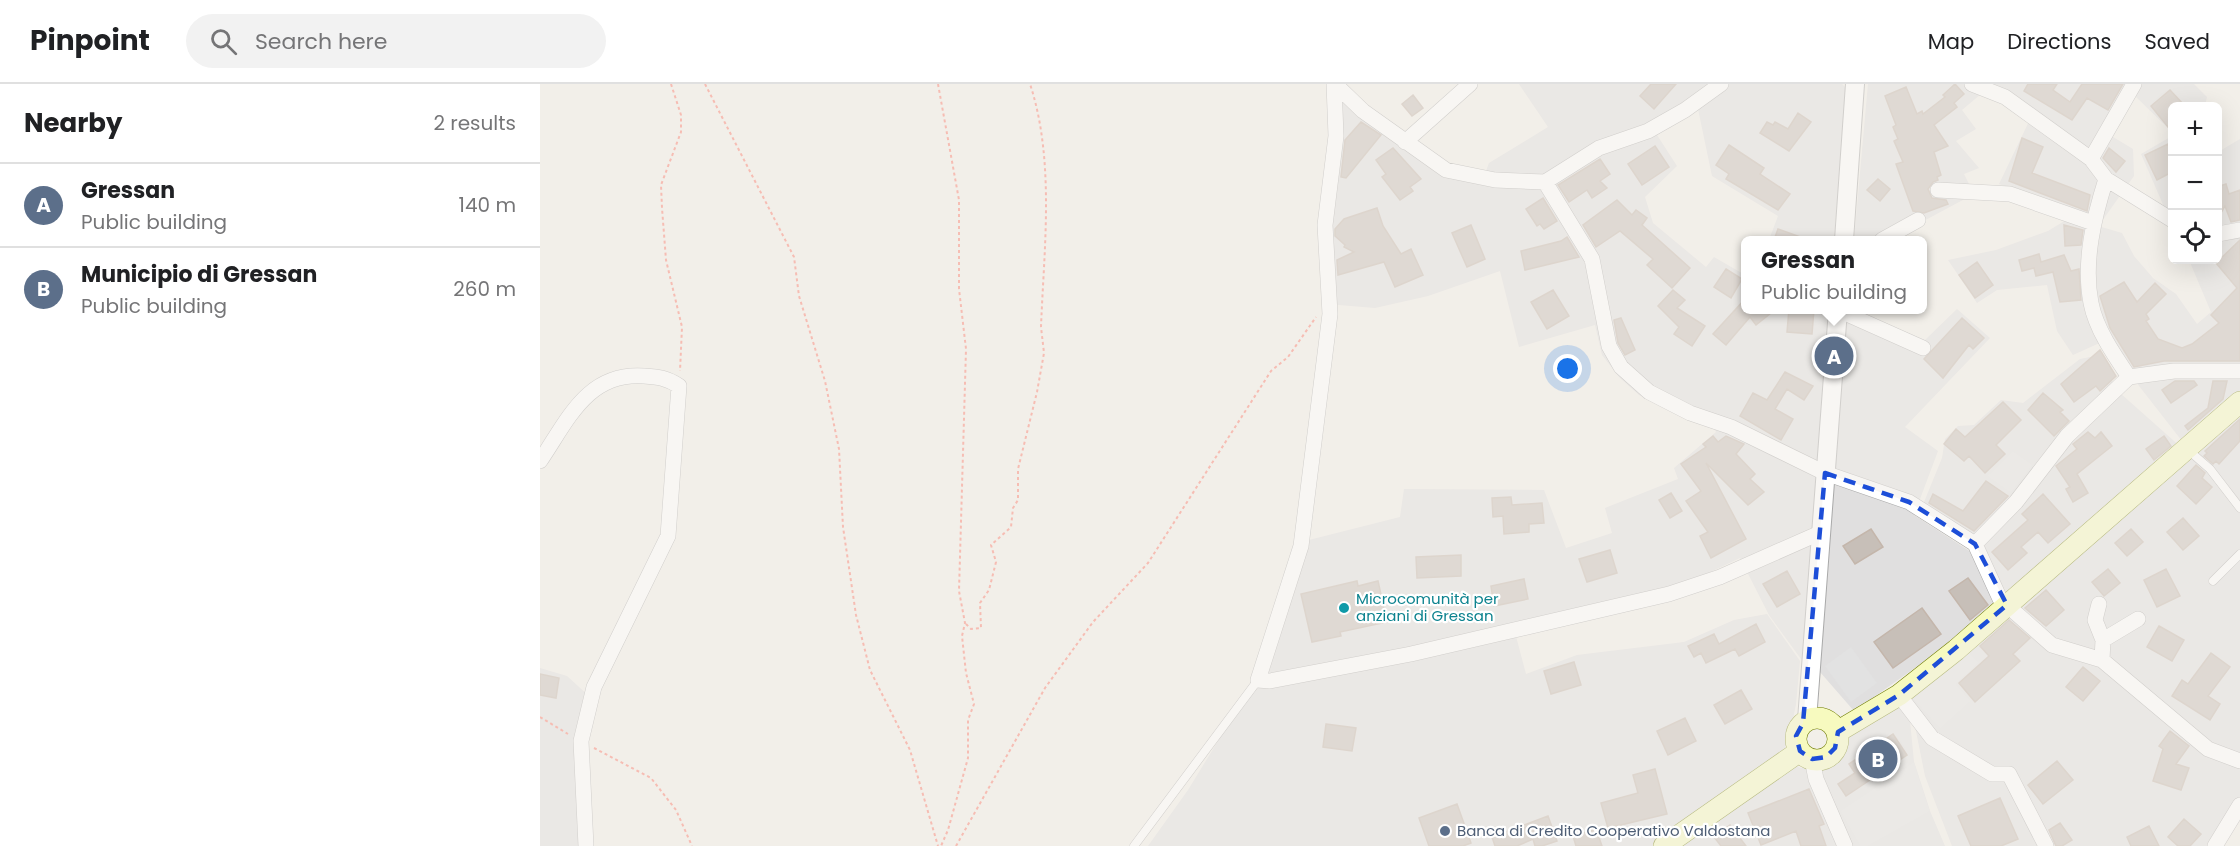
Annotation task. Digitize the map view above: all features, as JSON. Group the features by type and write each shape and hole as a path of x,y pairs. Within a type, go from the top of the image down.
{"main road":[{"path":"1837,732 1899,695 2240,402"},
{"path":"1825,719 1837,732 1834,751 1822,759 1806,755 1797,744 1797,733 1807,720 1825,719"},
{"path":"1664,846 1806,755"}],"street":[{"path":"1334,84 1363,111 1446,170 1495,180 1545,182 1599,148 1648,131 1685,110 1721,84"},
{"path":"1334,84 1336,136 1325,225 1330,314 1301,546 1258,680 1270,681 1411,654 1669,594 1720,577 1822,532"},
{"path":"1405,142 1470,84"},
{"path":"1844,236 1855,84"},
{"path":"1972,84 2005,97 2091,159 2106,179 2168,218"},
{"path":"2091,159 2134,84"},
{"path":"2106,179 2093,223 2091,304 2110,349 2129,377"},
{"path":"1545,182 1592,259 1609,346 1621,367 1649,392 1690,413 1731,427 1825,473 1909,502 1975,544 2000,599 2052,645 2102,660 2208,749 2240,761"},
{"path":"1938,190 2010,194 2093,223"},
{"path":"1889,236 1918,220"},
{"path":"2222,233 2240,230"},
{"path":"1807,720 1838,314"},
{"path":"1847,314 1923,348"},
{"path":"1975,544 2016,502 2067,436 2129,377 2174,371 2240,371"},
{"path":"540,461 578,405 603,382 627,375 666,378 679,386 668,537 594,687 581,741 586,846"},
{"path":"2099,604 2095,620 2103,640 2102,660"},
{"path":"2103,640 2138,619"},
{"path":"1899,695 1932,738 1992,774 2009,774 2046,846"},
{"path":"1806,755 1845,846"},
{"path":"2215,846 2240,805"}],"lane":[{"path":"2186,448 2210,469 2240,508"},
{"path":"2212,581 2240,554"},
{"path":"1134,846 1258,680"}],"path":[{"path":"671,84 681,115 681,132 661,185 666,260 682,327 679,386"},
{"path":"705,84 794,257 799,296 825,381 839,450 843,527 856,615 870,670 910,750 939,846"},
{"path":"938,84 959,200 959,289 966,349 959,591 965,623 962,636 966,650 965,662 974,704 968,720 968,758 948,830 939,846"},
{"path":"965,623 976,630 981,628 980,603 989,590 996,562 990,545 1011,526 1013,508 1018,500 1018,469 1044,353 1041,327 1044,167 1036,101 1030,84"},
{"path":"956,846 1045,688 1093,622 1148,563 1271,371 1288,357 1318,314"},
{"path":"540,717 651,778 676,810 692,846"}],"highlighted area":[{"path":"1825,473 1909,502 1975,544 2007,605 1899,695 1838,732 1835,748 1826,757 1812,759 1800,751 1796,736 1803,723"}],"shaded area":[{"path":"1338,84 1444,163 1486,171 1489,163 1548,127 1519,84 1842,84 1846,88 1834,236 1770,236 1778,216 1712,176 1698,109 1657,135 1677,166 1645,197 1653,223 1706,267 1714,257 1741,273 1741,314 1863,314 1925,340 1957,309 1990,338 1905,427 1938,451 1914,515 1971,552 1996,604 1929,658 1854,711 1820,672 1801,659 1769,615 1740,558 1683,585 1513,625 1526,674 1577,655 1684,642 1734,620 1767,614 1800,661 1796,704 1790,734 1782,755 1800,768 1827,766 1839,756 1846,739 1861,725 1873,723 1901,703 1910,721 1914,762 1930,811 1945,846 1148,846 1188,790 1226,728 1255,689 1301,542 1400,517 1404,489 1544,490 1566,548 1612,533 1605,508 1678,479 1674,468 1716,432 1713,427 1639,395 1620,378 1602,355 1595,325 1519,347 1500,271 1428,296 1375,308 1327,304"},
{"path":"1868,84 2194,84 2207,97 2206,102 2168,102 2168,128 2133,94 2108,134 2133,149 2134,176 2102,221 1999,184 2035,109 2012,94 2004,105 1981,94 1962,110 1976,129 1956,141 1979,168 1964,174 1974,194 1898,236 1854,236"},
{"path":"2168,138 2168,216 2141,154"},
{"path":"2240,139 2240,396 2182,441 2104,341 2073,355 2057,331 2047,285 1997,290 1977,303 1948,260 1996,250 2048,231 2066,220 2098,226 2122,233 2134,256 2153,278 2176,294 2197,324 2211,312 2191,264 2222,264 2222,150"},
{"path":"2095,356 2120,393 2183,449 2006,597 1985,557 1984,541 1922,507 1942,458 1945,439 1958,426 1974,425 2001,400 2023,403 2080,359"},
{"path":"2240,408 2240,821 2224,846 1952,846 1925,776 1909,696"},
{"path":"2013,451 2033,465 2011,493 1987,476"},
{"path":"1851,647 1877,683 1851,702 1825,666"},
{"path":"1967,650 1979,663 1956,684 1971,701 1940,729 1913,699"},
{"path":"540,668 567,676 590,697 582,744 589,846 540,846"},
{"path":"1914,762 1930,811 1868,846 1860,846 1840,811"}],"building":[{"path":"1651,84 1676,84 1654,109 1640,96"},
{"path":"1955,84 1964,94 1954,103 1957,107 1934,125 1948,146 1934,152 1941,175 1928,189 1932,198 1946,200 1948,204 1924,213 1913,211 1896,164 1903,162 1894,141 1898,139 1893,127 1896,125 1885,96 1906,87 1917,114 1922,111 1923,114 1945,97 1943,95"},
{"path":"2028,84 2057,84 2053,90 2070,102 2082,84 2123,84 2108,110 2087,98 2072,120 2024,91"},
{"path":"2170,90 2181,102 2168,102 2168,127 2151,106"},
{"path":"1413,95 1423,108 1412,116 1402,104"},
{"path":"1798,113 1811,122 1789,151 1760,133 1767,122 1773,125 1775,122 1788,129"},
{"path":"1361,122 1381,135 1346,178 1341,177 1345,140"},
{"path":"2022,138 2043,147 2032,173 2090,195 2087,211 2009,181"},
{"path":"2168,144 2168,174 2157,180 2145,155"},
{"path":"1729,145 1764,168 1760,174 1790,194 1778,210 1726,179 1729,174 1716,165"},
{"path":"1655,146 1669,167 1642,185 1628,164"},
{"path":"1393,148 1421,179 1410,187 1413,191 1400,200 1382,177 1386,174 1376,160"},
{"path":"2109,148 2125,161 2116,172 2103,158"},
{"path":"1600,159 1610,174 1600,181 1607,188 1592,198 1587,190 1569,202 1558,185"},
{"path":"1878,179 1890,189 1880,201 1867,190"},
{"path":"2226,184 2229,194 2240,190 2240,220 2231,222 2225,206 2222,211 2222,185"},
{"path":"1543,198 1557,221 1544,229 1540,224 1537,226 1526,209"},
{"path":"1617,200 1632,215 1636,210 1647,218 1642,225 1690,268 1672,288 1647,265 1653,259 1620,231 1596,247 1583,225"},
{"path":"1377,208 1383,226 1401,254 1411,249 1423,275 1395,287 1384,262 1338,275 1337,260 1354,252 1344,247 1345,245 1335,236 1335,229 1344,219"},
{"path":"1471,225 1485,259 1467,267 1452,233"},
{"path":"2064,225 2083,230 2081,245 2065,246"},
{"path":"1778,229 1798,236 1775,236"},
{"path":"1567,237 1579,257 1525,270 1521,251 1561,241"},
{"path":"2240,240 2240,361 2164,361 2134,367 2110,328 2100,296 2124,282 2137,302 2155,283 2166,294 2146,314 2149,319 2146,321 2158,339 2182,348 2192,344 2219,323 2211,315 2237,288 2217,264 2222,264 2222,257"},
{"path":"2039,254 2041,262 2064,255 2071,271 2079,269 2081,300 2060,302 2053,272 2036,276 2034,268 2022,271 2019,260"},
{"path":"1977,262 1993,285 1975,298 1959,275"},
{"path":"1726,269 1741,278 1731,298 1714,287"},
{"path":"1553,290 1569,316 1547,329 1531,302"},
{"path":"1673,290 1685,300 1677,308 1705,326 1692,346 1674,334 1679,327 1658,306"},
{"path":"1741,303 1741,314 1770,314 1756,325 1750,317 1726,345 1713,334"},
{"path":"1789,314 1814,314 1812,334 1787,332"},
{"path":"1621,318 1635,350 1625,355 1618,343 1614,320"},
{"path":"1962,318 1984,338 1973,349 1969,345 1943,378 1924,359"},
{"path":"2100,350 2116,376 2100,391 2096,386 2074,402 2061,384"},
{"path":"1785,372 1813,386 1804,400 1787,389 1775,409 1793,419 1781,440 1740,416 1753,393 1767,400"},
{"path":"2175,381 2194,381 2197,385 2171,403 2162,390"},
{"path":"2213,381 2227,381 2223,399 2188,430 2185,426 2208,408"},
{"path":"2043,393 2063,410 2060,412 2069,421 2054,436 2028,410"},
{"path":"2003,402 2021,420 1996,445 2005,454 1985,473 1969,456 1964,461 1944,444 1956,429 1965,437"},
{"path":"2240,419 2240,441 2219,464 2216,461 2213,464 2204,456 2207,453 2205,451"},
{"path":"2088,432 2095,438 2101,432 2112,446 2077,474 2088,493 2073,502 2066,489 2070,487 2056,466 2077,449 2073,444"},
{"path":"1713,436 1718,442 1726,436 1744,444 1736,454 1755,474 1750,479 1764,492 1748,505 1706,463 1746,539 1711,558 1700,536 1708,532 1686,501 1701,491 1681,464 1706,447 1703,444"},
{"path":"2164,436 2171,446 2154,460 2146,449"},
{"path":"2196,465 2205,473 2202,478 2212,487 2196,504 2177,486"},
{"path":"1986,481 2008,496 1974,531 1929,503 1933,494 1963,511"},
{"path":"1671,493 1682,511 1670,518 1659,500"},
{"path":"2043,494 2070,524 2048,543 2038,532 2021,547 2027,553 2008,570 1992,552 2028,520 2022,514"},
{"path":"1511,497 1512,505 1542,503 1544,523 1529,524 1529,532 1504,534 1503,516 1493,517 1492,498"},
{"path":"2183,518 2199,536 2183,550 2167,532"},
{"path":"1871,529 1883,547 1855,564 1843,546"},
{"path":"2131,529 2143,542 2127,556 2115,543"},
{"path":"1610,550 1617,573 1587,582 1579,559"},
{"path":"1461,555 1461,576 1417,578 1416,557"},
{"path":"2108,569 2120,583 2104,596 2092,582"},
{"path":"2166,569 2180,596 2157,607 2144,580"},
{"path":"1787,571 1800,594 1777,607 1763,584"},
{"path":"1968,578 1988,605 1970,620 1949,591"},
{"path":"1524,579 1528,599 1494,606 1491,586"},
{"name":"Microcomunità per anziani di Gressan","path":"1357,581 1358,586 1378,581 1387,622 1340,632 1341,636 1312,642 1301,594"},
{"path":"2046,590 2064,610 2046,626 2025,608"},
{"path":"1922,608 1941,634 1893,668 1874,642"},
{"path":"2009,620 2030,638 2013,654 2020,661 1975,702 1959,683 1989,656 1980,646"},
{"path":"1756,624 1765,642 1739,656 1735,649 1706,663 1701,653 1694,657 1688,646 1714,634 1719,644"},
{"path":"2159,626 2184,640 2172,661 2147,647"},
{"path":"2211,653 2230,667 2208,696 2220,704 2210,720 2172,696 2182,680 2188,684"},
{"path":"1574,662 1581,685 1551,694 1544,671"},
{"path":"2083,667 2100,681 2083,701 2066,687"},
{"path":"540,674 559,678 556,698 540,695"},
{"path":"1741,690 1752,709 1725,724 1714,705"},
{"path":"1685,718 1696,741 1668,755 1657,731"},
{"path":"1326,724 1356,728 1352,751 1323,747"},
{"path":"2170,731 2189,746 2176,764 2189,768 2181,790 2153,781 2163,749 2159,746"},
{"path":"1893,734 1907,755 1846,796 1838,784 1855,773 1849,764"},
{"path":"2057,761 2073,780 2043,804 2028,785"},
{"path":"1655,769 1667,814 1608,828 1601,803 1638,793 1633,775"},
{"path":"1809,789 1824,824 1819,826 1826,846 1801,846 1796,831 1761,845 1748,813"},
{"path":"2000,798 2018,839 2001,846 1971,846 1958,816"},
{"name":"Banca di Credito Cooperativo Valdostana","path":"1457,804 1471,843 1463,846 1429,846 1419,818"},
{"path":"1548,816 1557,841 1535,846 1533,839 1517,846 1495,846 1492,837"},
{"path":"2184,819 2201,834 2190,846 2178,846 2168,837"},
{"path":"2060,823 2072,840 2062,846 2056,846 2049,830"},
{"path":"1730,825 1746,846 1721,846 1714,837"},
{"path":"2149,826 2159,846 2131,846 2127,837"},
{"path":"1596,829 1602,846 1576,846 1573,836"}],"place":[{"name":"Gressan","path":"1834,356"},
{"name":"Microcomunità per anziani di Gressan","path":"1344,608"},
{"name":"Municipio di Gressan","path":"1878,759"},
{"name":"Banca di Credito Cooperativo Valdostana","path":"1445,831"}]}
